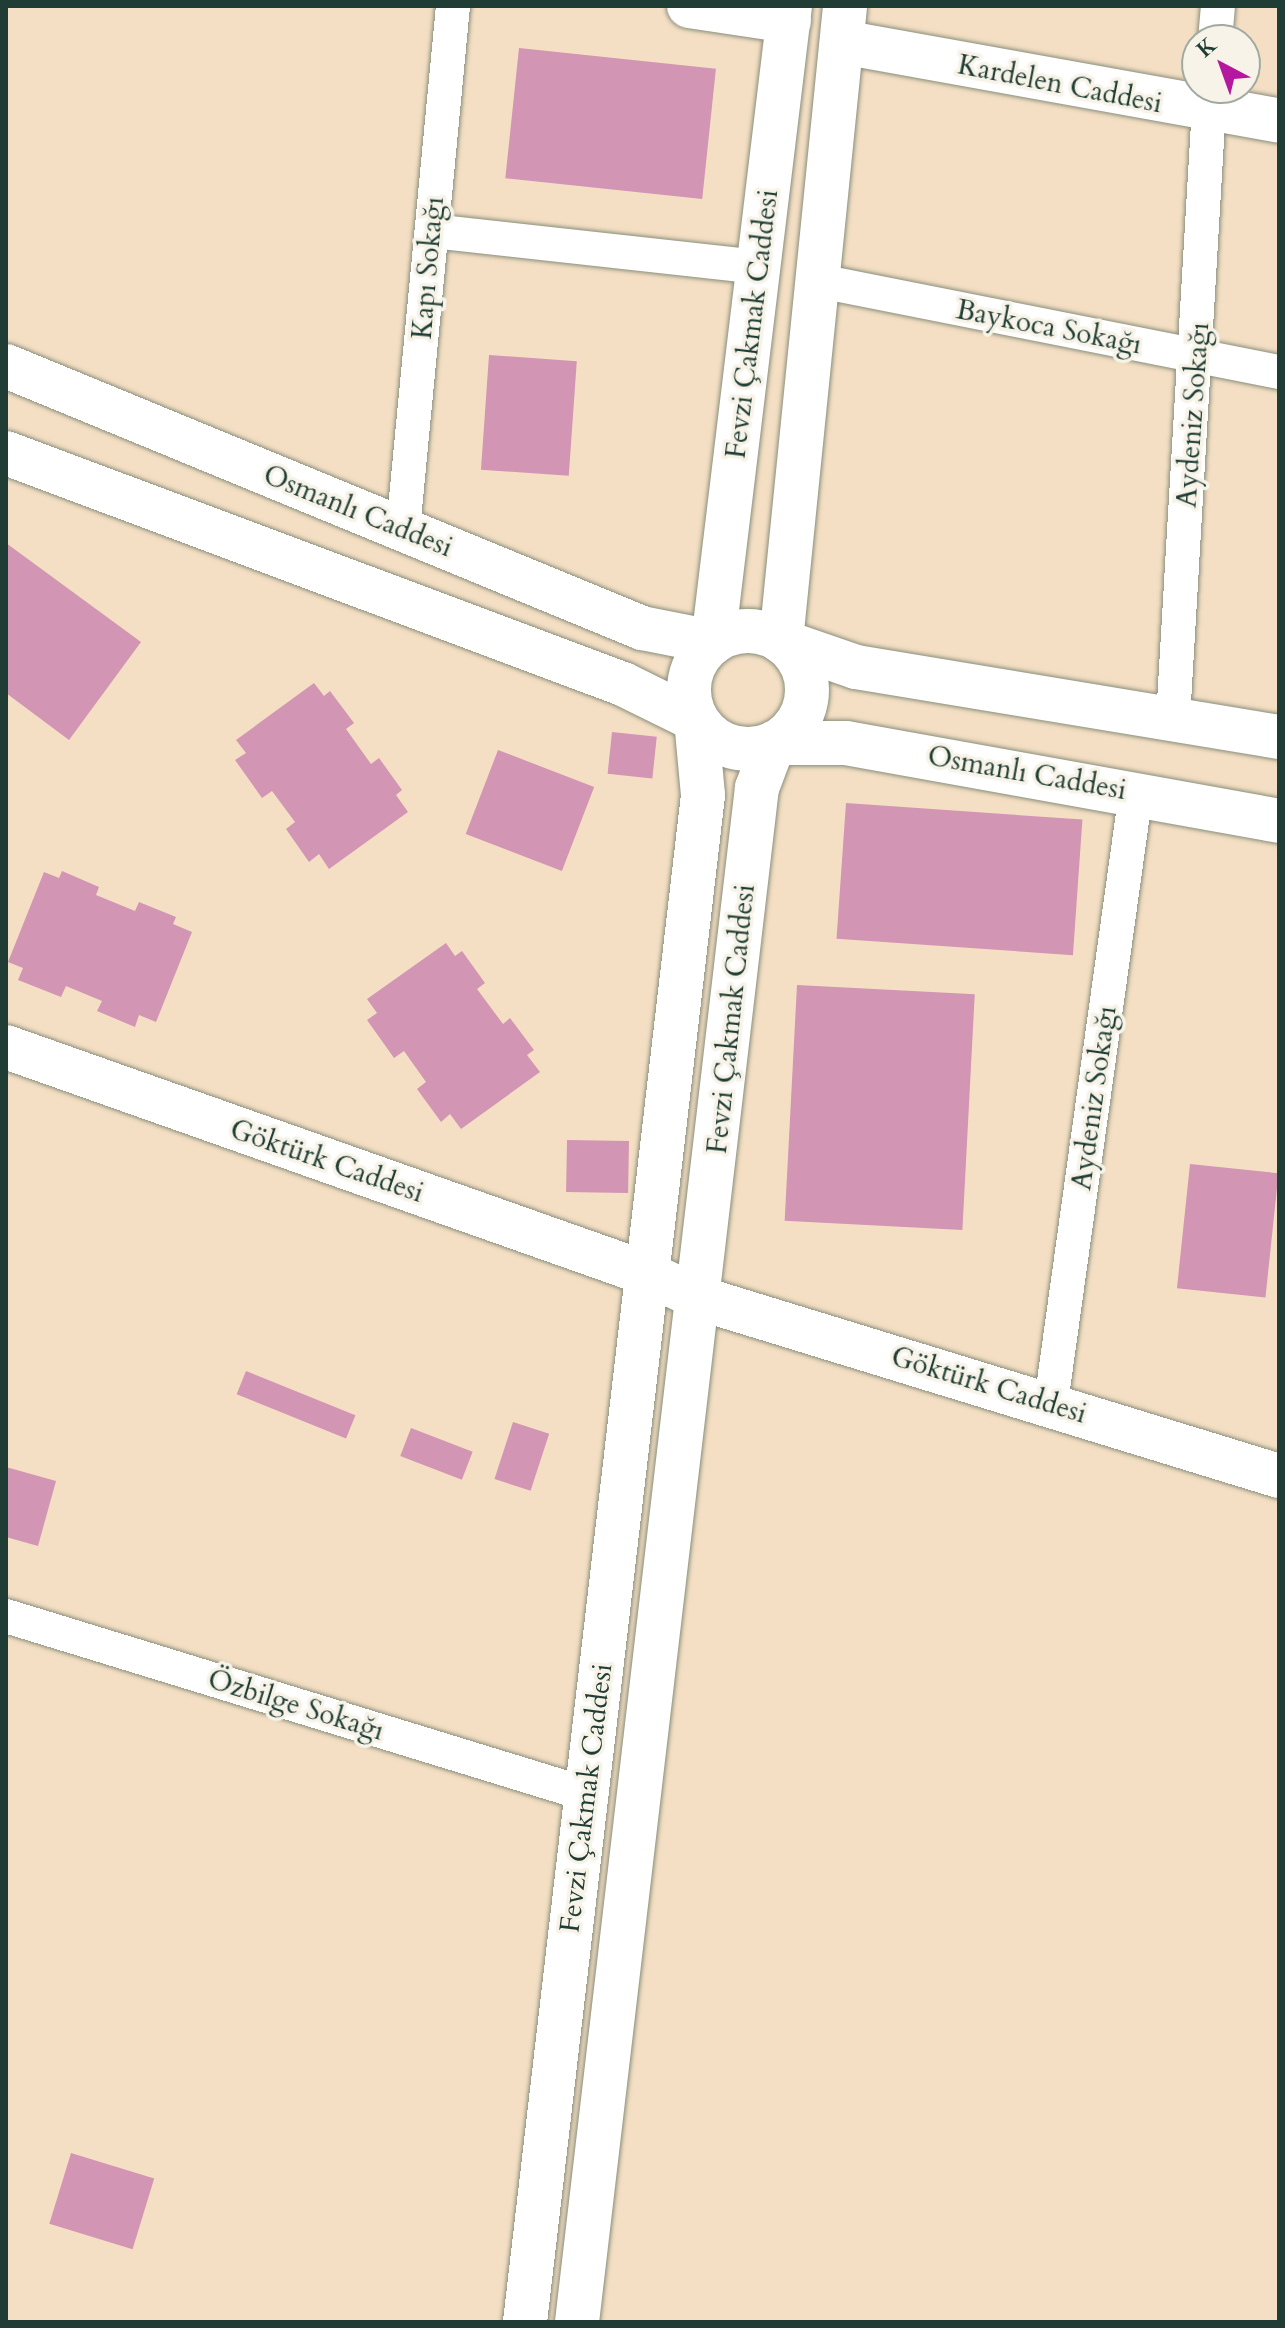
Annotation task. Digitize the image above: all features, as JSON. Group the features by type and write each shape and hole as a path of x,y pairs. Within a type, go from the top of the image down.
{"main road":[{"path":"689,6 789,14"},
{"name":"Fevzi Çakmak Caddesi","path":"713,642 789,14"},
{"path":"6,453 623,684 696,720 719,742 735,748 774,743 794,727 806,699 802,668 781,641 843,24"},
{"name":"Kardelen Caddesi","path":"843,24 1181,94"},
{"name":"Kardelen Caddesi","path":"1222,104 1279,121"},
{"name":"Osmanlı Caddesi","path":"6,366 642,628 713,642"},
{"path":"696,720 688,693 691,673 713,642 751,631 856,667 1279,737"},
{"name":"Fevzi Çakmak Caddesi","path":"525,2322 703,795 696,720"},
{"name":"Fevzi Çakmak Caddesi","path":"577,2322 757,788 774,743"},
{"name":"Osmanlı Caddesi","path":"774,743 846,743 1136,792 1279,821"},
{"name":"Göktürk Caddesi","path":"6,1047 648,1274"},
{"path":"648,1274 699,1298"},
{"name":"Göktürk Caddesi","path":"699,1298 1051,1403 1279,1476"}],"street":[{"name":"Kapı Sokağı","path":"403,530 453,6"},
{"name":"Aydeniz Sokağı","path":"1173,719 1197,356 1209,104"},
{"path":"432,231 759,267"},
{"name":"Baykoca Sokağı","path":"819,281 1279,372"},
{"name":"Aydeniz Sokağı","path":"1051,1403 1136,792"},
{"name":"Özbilge Sokağı","path":"6,1616 586,1794"}],"building":[{"path":"519,48 716,69 702,199 505,178"},
{"path":"489,355 577,361 569,476 481,470"},
{"path":"6,543 141,642 69,740 6,693"},
{"path":"314,683 324,696 330,691 354,723 346,729 371,764 379,758 402,790 396,795 408,812 329,869 319,854 309,862 286,829 295,822 272,791 262,798 235,760 246,753 236,740"},
{"path":"612,732 657,737 652,778 608,774"},
{"path":"498,750 594,787 562,871 466,834"},
{"path":"846,803 1082,820 1073,955 837,939"},
{"path":"62,871 99,887 96,895 135,911 139,902 176,917 173,924 192,932 156,1022 139,1015 135,1027 97,1011 102,1001 66,986 61,997 18,980 23,968 8,962 44,872 59,878"},
{"path":"446,943 455,956 462,951 485,983 477,989 503,1024 510,1018 534,1050 527,1055 540,1072 461,1129 450,1114 441,1122 417,1089 426,1082 404,1051 394,1058 367,1020 377,1013 367,999"},
{"path":"797,985 975,994 962,1230 785,1221"},
{"path":"567,1140 629,1141 628,1193 566,1192"},
{"path":"1190,1164 1279,1173 1265,1298 1177,1288"},
{"path":"246,1371 355,1415 346,1438 237,1394"},
{"path":"513,1422 549,1434 531,1491 494,1479"},
{"path":"411,1428 473,1452 462,1480 400,1456"},
{"path":"6,1467 56,1481 38,1546 6,1537"},
{"path":"71,2153 154,2178 133,2249 49,2224"}]}
